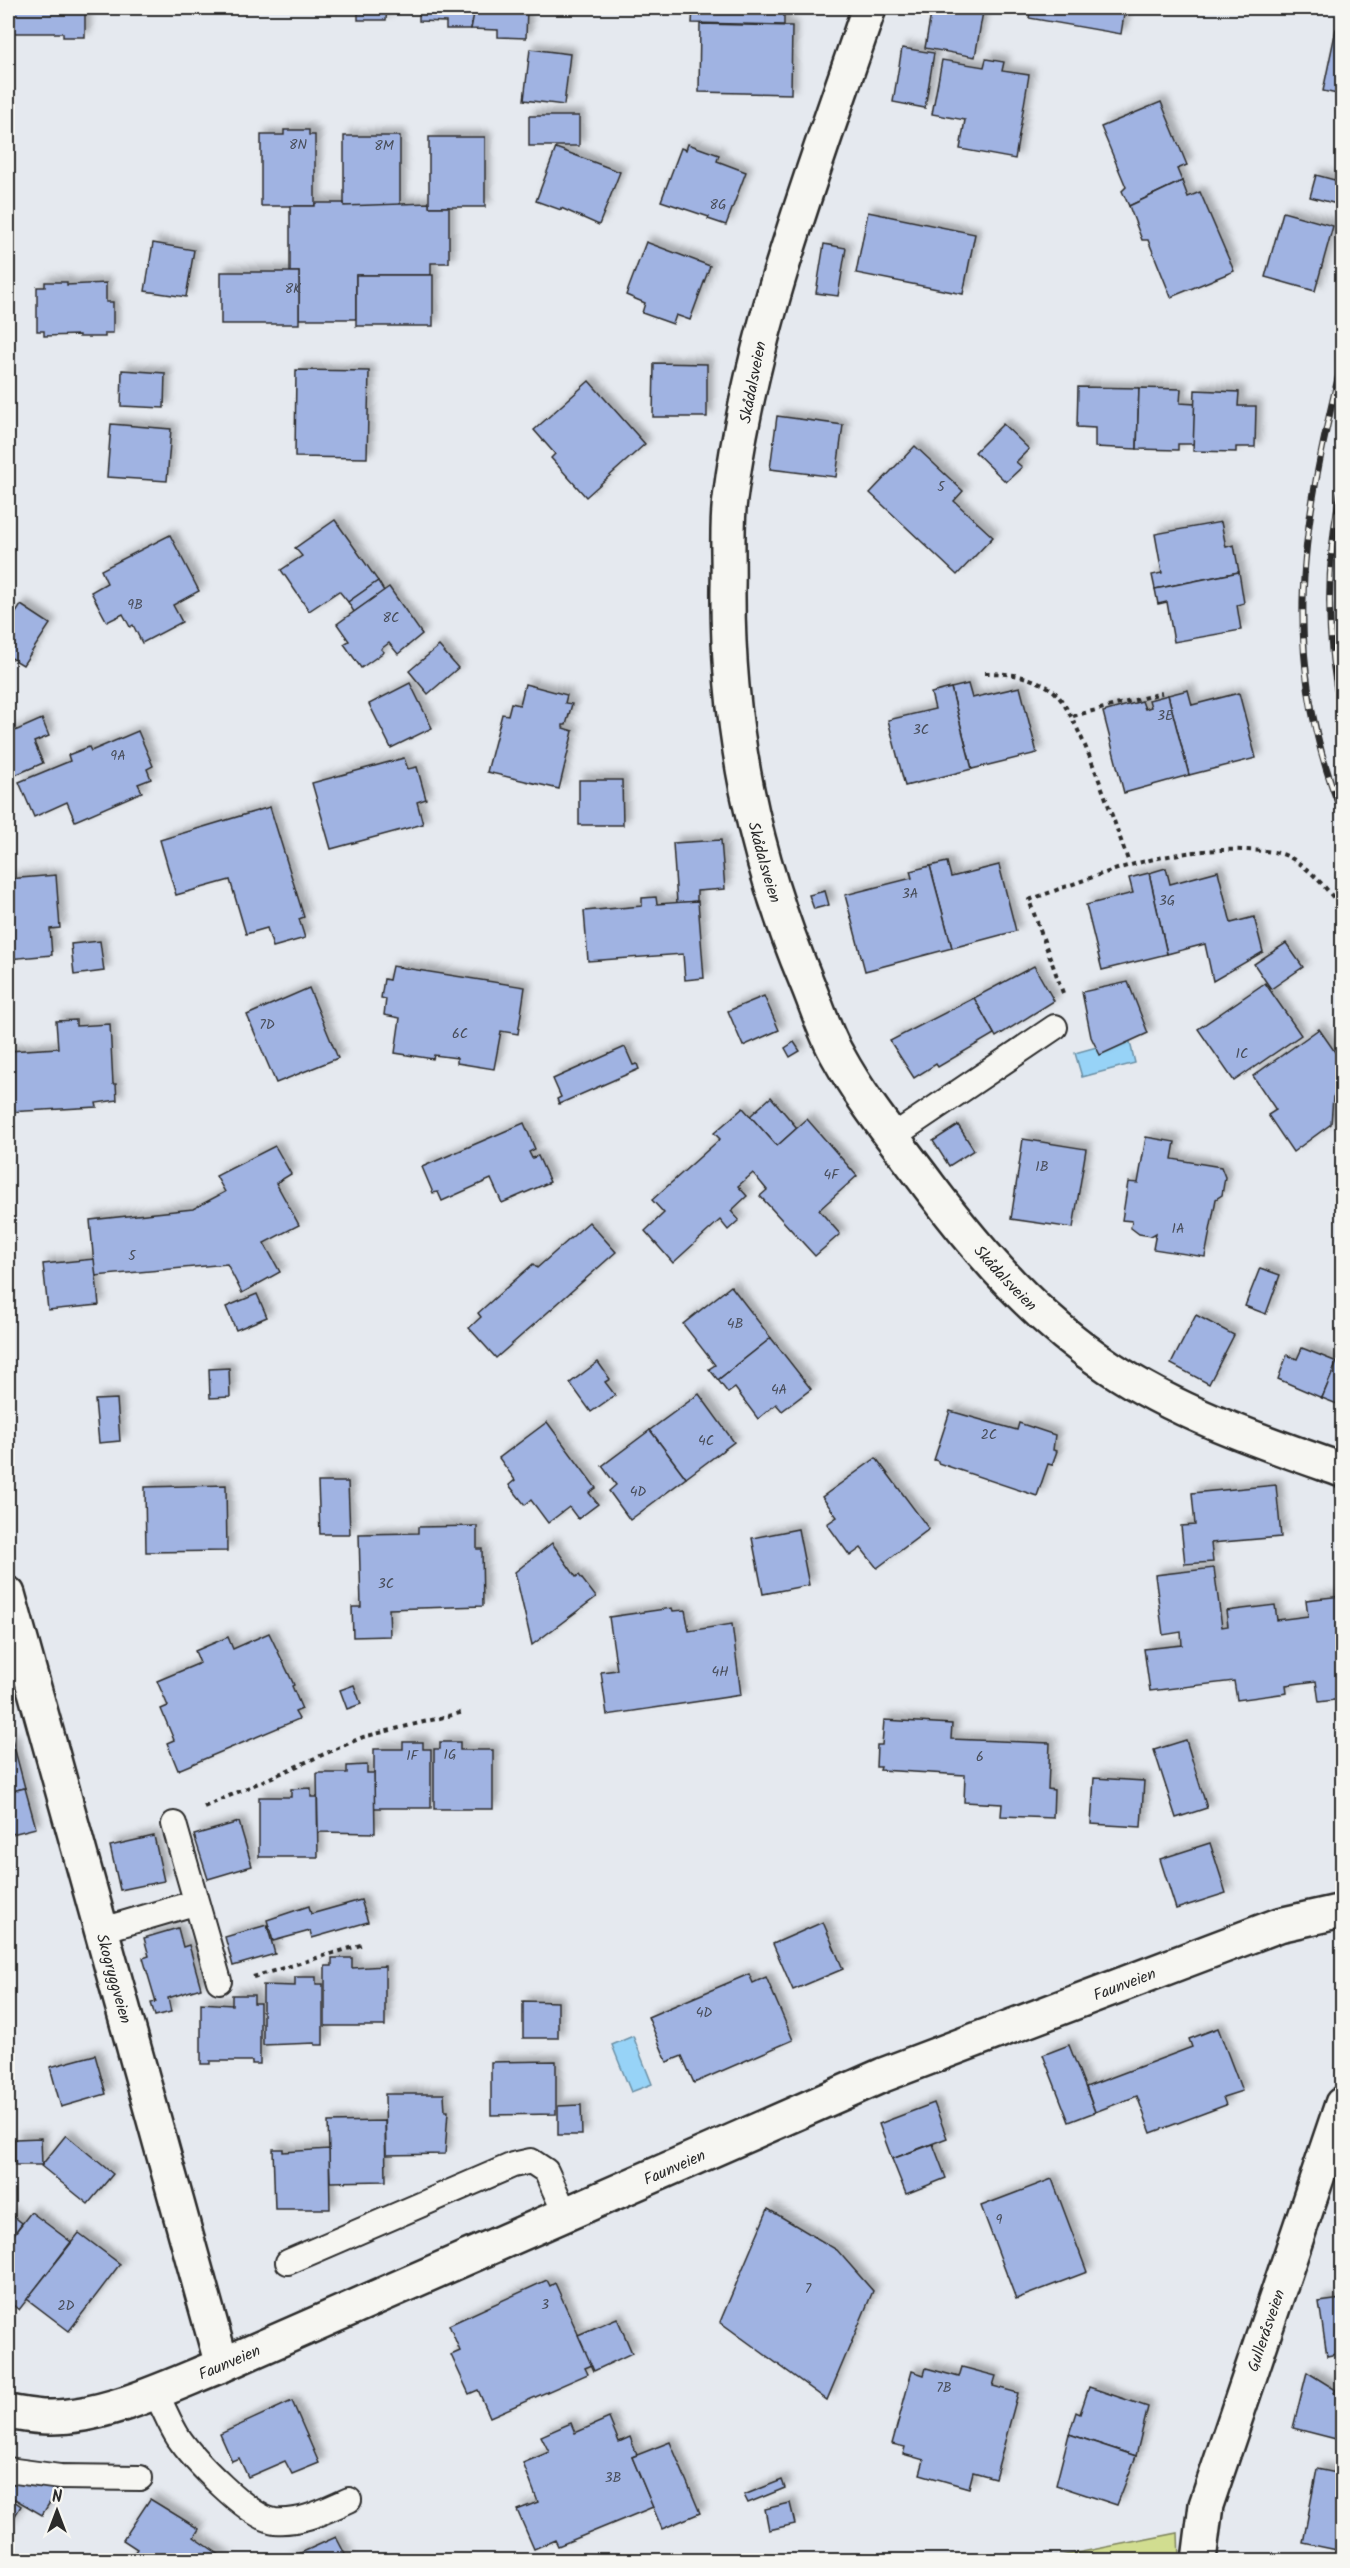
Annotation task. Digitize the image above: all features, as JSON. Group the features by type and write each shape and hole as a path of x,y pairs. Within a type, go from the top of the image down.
{"street":[{"name":"Skådalsveien","path":"869,8 801,206 754,365 729,503 728,649 734,720 746,794 774,900 837,1055 892,1137 964,1232 1004,1278 1057,1328 1110,1368 1176,1406 1342,1470"},
{"name":"Skogryggveien","path":"8,1594 222,2365"},
{"name":"Faunveien","path":"8,2412 50,2417 96,2411 155,2392 222,2365 928,2057 1279,1925 1342,1911"},
{"name":"Gulleråsveien","path":"1199,2560 1206,2505 1342,2104"}],"lane":[{"path":"892,1137 1055,1027"},
{"path":"174,1824 194,1903 219,1981"},
{"path":"102,1930 194,1903"},
{"path":"288,2262 513,2165 531,2161 546,2171 566,2215"},
{"path":"155,2392 179,2437 210,2472 252,2511 272,2521 303,2520 349,2500"},
{"path":"8,2470 60,2477 141,2478"}],"path":[{"path":"985,673 1010,674 1031,679 1053,690 1073,716 1129,863"},
{"path":"1073,716 1162,693"},
{"path":"1055,1027 1069,1010 1029,900 1129,863 1195,852 1271,851 1289,857 1311,873 1342,909"},
{"path":"174,1824 188,1814 363,1737 464,1712"},
{"path":"219,1981 236,1982 364,1944"}],"green space":[{"path":"1178,2533 1179,2560 1042,2560 1046,2559"}],"water":[{"path":"1129,1038 1135,1063 1082,1077 1075,1053"},
{"path":"633,2036 652,2084 631,2092 612,2045"}],"building":[{"path":"8,8 85,8 85,37 63,37 63,33 8,33"},
{"path":"331,8 387,8 386,20 358,20 358,12 331,11"},
{"path":"419,8 475,8 474,23 471,29 446,29 446,22 419,21"},
{"path":"475,8 527,8 526,38 498,37 498,30 471,29"},
{"path":"693,8 784,8 784,25 692,23"},
{"path":"932,8 983,12 975,57 925,48"},
{"path":"1031,8 1125,8 1121,34 1029,18"},
{"path":"700,24 792,26 791,94 699,92"},
{"path":"1336,29 1342,30 1342,95 1323,91"},
{"path":"902,48 934,53 925,108 893,102"},
{"path":"530,49 570,54 564,105 524,100"},
{"path":"986,59 1004,62 1002,71 1029,75 1015,159 960,149 965,120 932,114 942,60 984,67"},
{"path":"1161,102 1187,165 1177,169 1182,181 1129,206 1122,191 1126,187 1101,127"},
{"path":"529,116 579,116 579,146 529,146"},
{"path":"284,130 309,130 309,135 315,135 315,206 261,206 261,135 284,135"},
{"path":"344,136 400,136 400,206 344,206"},
{"path":"429,137 485,137 485,207 429,207"},
{"path":"688,144 719,155 717,161 746,172 726,225 661,201 681,148 686,150"},
{"path":"556,148 620,172 599,225 561,208 561,210 536,201"},
{"path":"1316,175 1342,182 1337,204 1310,197"},
{"path":"1182,181 1188,197 1200,192 1234,271 1171,297 1148,240 1142,240 1129,206"},
{"path":"315,203 344,203 344,206 429,203 429,207 449,207 449,263 431,263 431,275 356,275 356,319 299,319 299,272 290,272 290,206 315,206"},
{"path":"868,212 975,234 963,294 856,273"},
{"path":"1283,212 1333,226 1315,291 1265,277"},
{"path":"646,242 710,266 690,320 676,315 673,324 642,313 645,303 626,295"},
{"path":"153,243 194,250 186,297 145,291"},
{"path":"824,244 846,248 838,296 816,293"},
{"path":"221,272 299,272 299,324 221,324"},
{"path":"356,275 433,275 433,326 356,326"},
{"path":"45,282 67,282 67,285 106,283 106,302 113,302 113,333 105,333 105,337 79,337 79,335 44,336 44,331 37,331 37,287 45,287"},
{"path":"654,363 707,364 707,417 653,417"},
{"path":"122,370 165,373 164,408 121,406"},
{"path":"296,370 369,371 367,458 295,457"},
{"path":"589,381 645,444 586,497 551,458 555,454 534,430"},
{"path":"1078,387 1139,388 1137,449 1095,447 1095,428 1077,427"},
{"path":"1139,388 1181,389 1180,403 1195,404 1194,444 1178,444 1178,450 1137,449"},
{"path":"1195,390 1239,392 1238,406 1256,406 1255,447 1236,447 1236,452 1193,451"},
{"path":"777,416 843,425 836,477 770,469"},
{"path":"111,424 171,429 167,481 107,477"},
{"path":"1003,424 1029,449 1016,462 1022,467 1006,482 975,452"},
{"path":"915,446 963,491 954,501 993,537 957,575 870,493"},
{"path":"335,520 378,581 348,602 339,591 309,611 281,570 302,556 295,548"},
{"path":"1221,522 1226,547 1234,545 1239,572 1155,589 1152,575 1162,573 1155,534"},
{"path":"170,535 199,591 173,605 182,622 142,643 133,625 130,627 123,614 107,622 91,592 107,583 101,570"},
{"path":"1239,572 1244,603 1237,605 1241,630 1174,642 1167,602 1158,604 1155,589"},
{"path":"378,581 384,591 354,612 348,602"},
{"path":"389,587 422,634 398,654 389,643 381,649 384,652 361,668 344,644 349,641 337,624"},
{"path":"21,605 50,624 23,665 8,656 8,625"},
{"path":"439,646 458,668 428,694 409,671"},
{"path":"410,683 432,728 391,748 369,704"},
{"path":"525,684 567,695 565,703 572,704 566,725 563,725 563,728 573,731 559,789 487,772 502,714 508,715 511,703 520,705"},
{"path":"968,684 972,698 1020,687 1037,753 972,769 951,688"},
{"path":"951,688 972,769 905,786 888,720 935,709 931,693"},
{"path":"1188,690 1192,705 1239,693 1256,758 1189,775 1168,695"},
{"path":"1168,695 1189,775 1124,793 1103,712 1142,701 1145,709 1151,707 1149,700"},
{"path":"42,719 49,736 34,742 43,763 8,778 8,752 11,750 8,734"},
{"path":"138,731 153,766 147,769 151,779 138,784 142,792 75,821 67,802 34,817 19,782 70,761 68,755 89,747 91,751"},
{"path":"404,758 408,769 417,767 426,799 417,802 423,824 331,849 312,783"},
{"path":"579,780 622,780 623,825 579,825"},
{"path":"270,807 304,917 299,919 305,938 273,947 267,928 246,934 230,880 176,895 160,840"},
{"path":"721,840 725,889 697,891 697,901 677,903 673,843"},
{"path":"947,862 951,877 999,865 1016,931 952,948 930,866"},
{"path":"930,866 952,948 865,971 845,895 912,878 910,871"},
{"path":"1166,868 1170,884 1218,871 1231,923 1254,917 1263,952 1213,981 1205,944 1167,954 1149,873"},
{"path":"1149,873 1167,954 1102,970 1086,905 1133,893 1129,878"},
{"path":"56,875 60,928 50,929 52,955 8,959 8,879"},
{"path":"825,891 829,905 814,909 809,895"},
{"path":"656,897 657,904 698,901 704,978 685,980 683,954 588,961 584,911 642,906 642,898"},
{"path":"100,941 104,971 74,975 71,944"},
{"path":"1286,943 1303,967 1271,989 1254,964"},
{"path":"392,966 525,987 518,1034 501,1031 494,1069 457,1063 457,1058 434,1055 433,1059 395,1053 400,1018 384,1015 386,999 381,998 384,979 389,980"},
{"path":"1034,966 1054,1001 996,1037 974,998"},
{"path":"1128,982 1148,1033 1100,1055 1091,1037 1082,992"},
{"path":"1265,983 1301,1035 1234,1081 1198,1029"},
{"path":"309,988 338,1058 276,1083 247,1015"},
{"path":"764,996 779,1030 743,1046 728,1011"},
{"path":"974,998 994,1034 938,1067 936,1064 914,1078 890,1041"},
{"path":"76,1020 76,1026 110,1024 113,1084 116,1084 117,1100 96,1103 97,1107 8,1112 8,1051 58,1048 56,1021"},
{"path":"1319,1029 1342,1062 1342,1090 1333,1097 1331,1124 1293,1152 1268,1115 1276,1110 1253,1076"},
{"path":"794,1042 800,1051 790,1057 785,1048"},
{"path":"625,1047 633,1065 637,1064 639,1069 559,1104 557,1099 561,1097 553,1079"},
{"path":"771,1097 797,1128 777,1146 750,1116"},
{"path":"743,1108 777,1146 807,1119 857,1176 819,1210 840,1234 815,1256 760,1196 767,1190 753,1173 738,1186 747,1196 731,1211 739,1220 728,1230 720,1220 673,1263 645,1231 664,1213 652,1200 720,1139 714,1133"},
{"path":"524,1123 535,1149 529,1152 532,1158 538,1156 550,1182 502,1203 491,1179 442,1201 438,1192 433,1193 422,1167"},
{"path":"958,1125 974,1150 949,1166 933,1141"},
{"path":"1146,1137 1175,1142 1172,1159 1221,1167 1225,1177 1222,1195 1216,1199 1205,1257 1153,1249 1156,1233 1151,1236 1139,1234 1131,1228 1132,1221 1122,1220 1128,1182 1138,1183"},
{"path":"1023,1139 1086,1149 1073,1228 1011,1219"},
{"path":"275,1146 291,1174 276,1183 299,1225 264,1243 280,1272 242,1293 227,1264 95,1276 90,1220 193,1209 225,1192 216,1176"},
{"path":"589,1222 616,1252 496,1358 469,1328 481,1317 478,1313 533,1264 537,1268"},
{"path":"94,1259 99,1305 48,1310 43,1264"},
{"path":"1260,1268 1280,1275 1266,1314 1245,1306"},
{"path":"731,1286 771,1338 718,1380 709,1369 715,1365 683,1324"},
{"path":"257,1294 267,1317 236,1330 226,1307"},
{"path":"1196,1315 1234,1335 1209,1384 1171,1364"},
{"path":"771,1338 811,1389 782,1411 776,1404 758,1419 735,1388 728,1393 718,1380"},
{"path":"1302,1348 1337,1362 1322,1398 1278,1379 1287,1355 1297,1359"},
{"path":"598,1362 610,1379 605,1382 615,1395 591,1412 570,1383"},
{"path":"1337,1362 1342,1365 1342,1406 1322,1398"},
{"path":"229,1368 230,1397 210,1398 209,1369"},
{"path":"699,1394 734,1442 686,1478 650,1430"},
{"path":"117,1399 120,1441 99,1443 95,1400"},
{"path":"950,1411 1017,1430 1019,1423 1055,1435 1053,1450 1057,1451 1052,1465 1048,1464 1037,1496 934,1460"},
{"path":"547,1422 596,1488 589,1493 598,1504 578,1519 569,1507 548,1523 531,1500 525,1505 509,1485 515,1480 499,1458"},
{"path":"650,1430 686,1478 630,1520 609,1491 616,1485 602,1466"},
{"path":"876,1458 929,1529 877,1568 861,1548 850,1556 827,1524 837,1517 822,1497"},
{"path":"318,1482 348,1482 350,1534 320,1534"},
{"path":"226,1485 227,1551 146,1552 145,1487"},
{"path":"1276,1485 1281,1537 1211,1543 1213,1562 1185,1564 1181,1526 1195,1525 1192,1493"},
{"path":"477,1526 477,1549 482,1549 483,1606 389,1609 390,1636 353,1637 352,1607 361,1607 359,1534 418,1533 418,1527"},
{"path":"798,1529 809,1585 763,1594 752,1538"},
{"path":"552,1543 576,1577 579,1575 596,1597 532,1645 515,1572"},
{"path":"1214,1568 1222,1627 1228,1626 1226,1611 1275,1605 1277,1620 1308,1616 1306,1600 1342,1596 1342,1699 1319,1702 1316,1681 1286,1685 1287,1693 1237,1700 1234,1681 1150,1691 1144,1649 1182,1645 1181,1632 1163,1635 1155,1575"},
{"path":"672,1608 673,1611 685,1610 689,1631 732,1624 741,1695 607,1715 601,1672 617,1670 609,1617"},
{"path":"269,1633 294,1685 292,1686 302,1709 295,1712 299,1719 178,1770 167,1743 174,1740 161,1709 168,1706 157,1681 200,1663 195,1651 228,1637 233,1649"},
{"path":"354,1685 361,1704 347,1709 340,1690"},
{"path":"884,1720 952,1724 951,1739 1050,1743 1048,1789 1054,1790 1053,1818 1001,1816 1002,1804 964,1802 965,1775 880,1770 881,1767 876,1767 877,1745 882,1745"},
{"path":"12,1739 25,1788 8,1792 8,1741"},
{"path":"1186,1740 1207,1808 1176,1818 1154,1750"},
{"path":"403,1742 423,1742 423,1749 431,1749 431,1808 374,1808 374,1749 403,1749"},
{"path":"440,1742 460,1742 460,1750 493,1750 493,1809 434,1809 434,1749 440,1749"},
{"path":"367,1765 367,1773 374,1773 375,1833 318,1832 317,1773 347,1773 347,1766"},
{"path":"1094,1778 1144,1781 1141,1827 1091,1824"},
{"path":"25,1788 36,1828 8,1835 8,1792"},
{"path":"311,1788 311,1797 317,1797 318,1857 259,1857 259,1797 291,1797 291,1789"},
{"path":"239,1822 252,1866 208,1879 194,1835"},
{"path":"154,1836 164,1881 120,1890 110,1846"},
{"path":"1210,1843 1226,1893 1176,1909 1160,1859"},
{"path":"361,1900 368,1922 312,1938 310,1931 273,1941 267,1920 309,1906 311,1914"},
{"path":"823,1922 843,1969 793,1990 773,1944"},
{"path":"267,1925 275,1954 233,1966 225,1937"},
{"path":"178,1928 183,1947 189,1945 201,1988 168,1998 171,2012 155,2016 151,2003 156,2002 143,1958 149,1956 144,1938"},
{"path":"332,1958 352,1958 352,1968 385,1966 385,2026 325,2026 325,1966 332,1966"},
{"path":"749,1974 753,1983 766,1977 793,2040 694,2083 682,2056 667,2062 648,2017"},
{"path":"295,1977 316,1977 316,1984 323,1984 323,2045 315,2045 315,2043 263,2045 263,1985 295,1986"},
{"path":"232,1995 254,1995 254,2003 260,2003 260,2064 252,2064 252,2061 210,2061 210,2064 201,2064 201,2003 232,2005"},
{"path":"523,2001 558,2002 558,2038 523,2038"},
{"path":"1218,2028 1242,2091 1223,2097 1226,2105 1151,2133 1137,2096 1095,2112 1086,2087 1192,2047 1189,2039"},
{"path":"1069,2045 1095,2112 1069,2122 1043,2055"},
{"path":"95,2055 106,2094 61,2107 50,2067"},
{"path":"556,2061 556,2114 491,2115 491,2062"},
{"path":"385,2094 444,2094 445,2111 448,2111 445,2154 386,2155"},
{"path":"934,2103 947,2138 892,2159 879,2124"},
{"path":"581,2105 582,2135 558,2135 558,2106"},
{"path":"385,2121 386,2181 330,2182 328,2122"},
{"path":"66,2135 113,2174 88,2204 41,2166"},
{"path":"41,2138 42,2165 15,2165 15,2139"},
{"path":"933,2144 946,2178 906,2194 892,2159"},
{"path":"273,2149 283,2149 283,2152 329,2149 330,2209 275,2209"},
{"path":"1052,2179 1087,2272 1016,2299 981,2206"},
{"path":"768,2209 837,2250 873,2291 827,2400 720,2322"},
{"path":"8,2212 22,2223 8,2242"},
{"path":"31,2212 71,2242 19,2310 8,2301 8,2242"},
{"path":"79,2233 120,2264 69,2331 27,2299"},
{"path":"547,2280 550,2286 555,2283 592,2365 585,2368 588,2374 490,2417 478,2390 469,2394 451,2355 460,2351 449,2325"},
{"path":"1342,2299 1342,2353 1327,2356 1319,2302"},
{"path":"617,2318 632,2353 594,2371 578,2335"},
{"path":"962,2367 996,2376 993,2386 1018,2393 995,2478 973,2472 969,2488 920,2474 924,2460 903,2454 905,2447 892,2444 912,2371 924,2375 926,2368 959,2377"},
{"path":"1307,2372 1336,2390 1334,2393 1342,2395 1342,2413 1336,2439 1293,2428"},
{"path":"1089,2387 1148,2407 1136,2456 1069,2434 1076,2412 1080,2414"},
{"path":"292,2401 319,2463 292,2474 285,2461 248,2477 239,2458 232,2461 220,2434"},
{"path":"609,2418 619,2442 630,2437 637,2455 632,2457 653,2507 558,2546 555,2540 534,2549 517,2510 538,2502 523,2463 549,2452 541,2436 571,2423 575,2433"},
{"path":"1069,2434 1136,2456 1117,2505 1056,2485"},
{"path":"670,2442 700,2513 662,2529 632,2457"},
{"path":"1317,2469 1342,2474 1342,2551 1303,2543"},
{"path":"14,2473 31,2476 57,2491 42,2515 8,2495 8,2483"},
{"path":"782,2480 785,2488 748,2503 744,2495"},
{"path":"8,2497 21,2506 8,2527"},
{"path":"150,2499 199,2529 194,2537 227,2560 129,2560 137,2549 123,2540"},
{"path":"790,2503 795,2524 769,2530 765,2509"},
{"path":"336,2537 348,2560 285,2560"}],"railway":[{"path":"1342,362 1317,477 1308,533 1303,588 1304,643 1310,698 1322,755 1342,813"},
{"path":"1342,485 1330,570 1330,629 1336,686 1342,714"}]}
